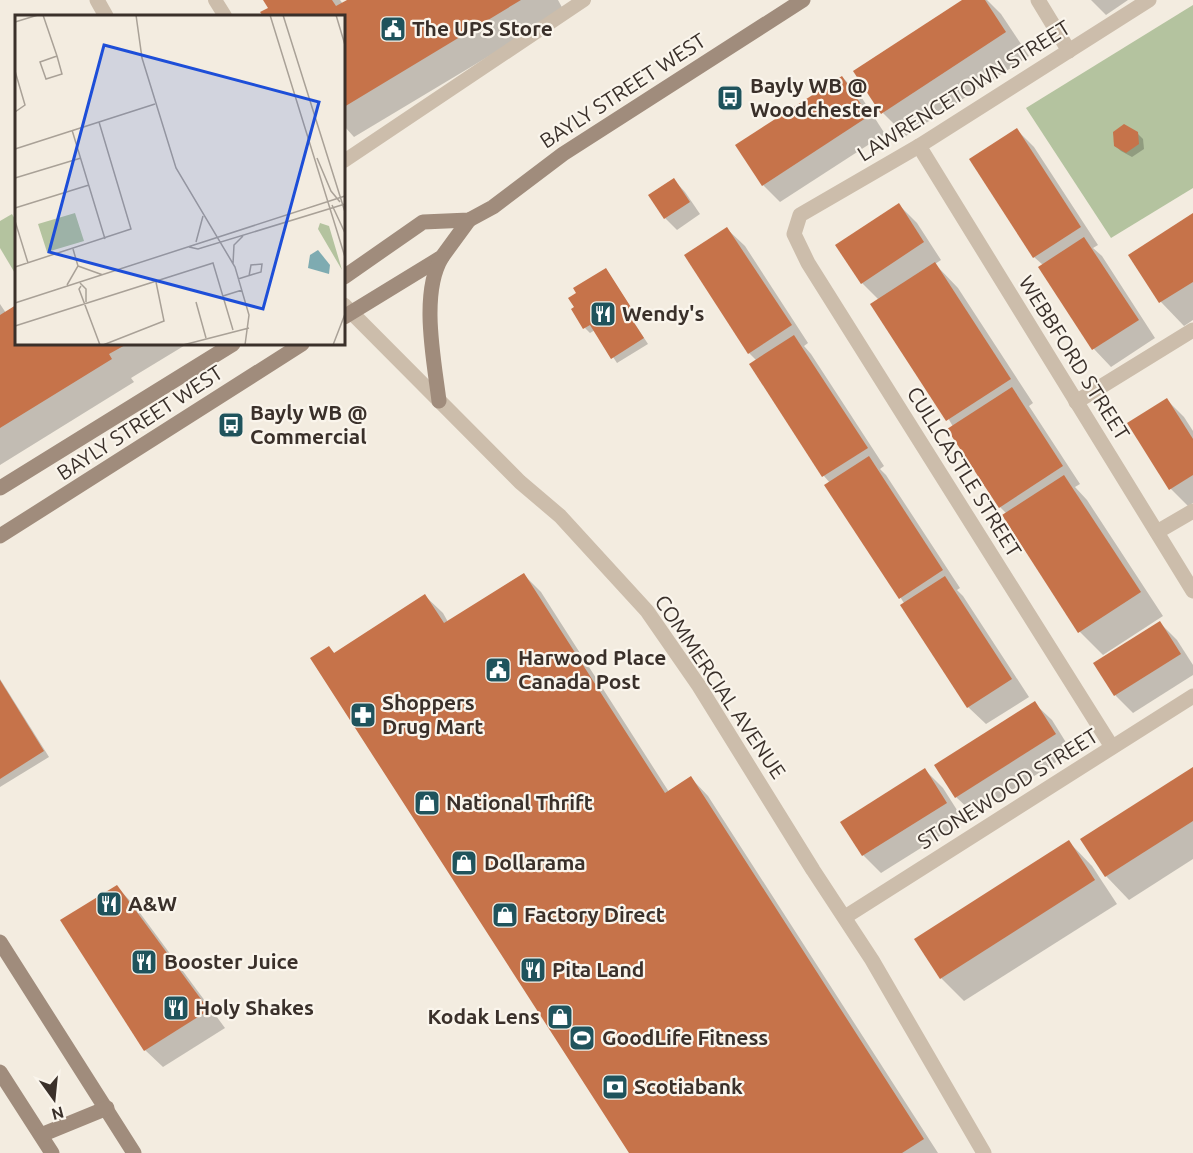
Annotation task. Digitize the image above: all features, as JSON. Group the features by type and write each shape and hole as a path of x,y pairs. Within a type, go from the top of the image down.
{"main road":[{"name":"BAYLY STREET WEST","path":"346,311 442,257 469,220 493,207 563,154 803,0"},
{"name":"BAYLY STREET WEST","path":"345,276 423,222 469,220"},
{"path":"438,401 429,325 435,268 442,257"},
{"path":"199,363 209,345"},
{"name":"BAYLY STREET WEST","path":"0,488 231,345"},
{"name":"BAYLY STREET WEST","path":"0,536 300,345"},
{"path":"0,942 4,952 134,1153"},
{"path":"0,1072 52,1153"},
{"path":"41,1135 107,1108"}],"street":[{"path":"97,0 105,15"},
{"path":"1038,0 1069,51"},
{"name":"LAWRENCETOWN STREET","path":"800,215 920,146 1149,0"},
{"name":"WEBBFORD STREET","path":"920,146 1193,591"},
{"name":"CULLCASTLE STREET","path":"800,215 794,234 808,263 1112,747"},
{"name":"COMMERCIAL AVENUE","path":"346,311 520,482 560,516 647,611 699,686 813,870 845,917 900,1006 984,1153"},
{"path":"1076,402 1193,330"},
{"path":"1157,532 1193,510"},
{"name":"STONEWOOD STREET","path":"845,917 1193,696"}],"lane":[{"path":"215,0 224,15"},
{"path":"345,160 584,0"}],"green space":[{"path":"1193,5 1193,188 1111,238 1026,108"},
{"path":"12,214 15,219 15,273 0,248 0,221"}],"building":[{"path":"263,0 332,0 336,6 347,0 521,0 345,106 345,15 262,15 260,12 268,8"},
{"path":"962,0 985,0 1006,32 881,114 853,71"},
{"path":"842,76 869,116 762,186 735,145"},
{"path":"1124,124 1138,132 1139,144 1126,153 1114,146 1113,132"},
{"path":"1017,128 1081,227 1033,258 969,159"},
{"path":"674,178 690,202 664,219 648,195"},
{"path":"899,203 924,242 861,284 835,245"},
{"path":"1193,213 1193,282 1159,303 1128,255"},
{"path":"727,227 792,325 748,354 684,255"},
{"path":"1084,237 1139,320 1092,350 1038,267"},
{"path":"935,262 1011,379 946,421 870,304"},
{"name":"Wendy's","path":"606,268 634,312 629,315 644,338 611,359 590,325 583,329 571,309 574,307 568,298 576,293 573,288"},
{"path":"15,306 15,345 125,345 109,354 112,359 0,428 0,315"},
{"path":"794,335 868,448 822,477 749,364"},
{"path":"1012,387 1063,466 999,508 947,429"},
{"path":"1167,398 1193,439 1193,475 1169,490 1127,423"},
{"path":"869,456 943,570 899,599 824,485"},
{"path":"1064,475 1141,592 1078,633 1002,515"},
{"path":"524,573 665,793 691,776 924,1139 902,1153 629,1153 310,658 329,646 334,653 425,594 444,623"},
{"path":"945,576 1012,679 967,708 900,605"},
{"path":"1160,621 1181,654 1114,696 1093,663"},
{"path":"0,680 44,751 0,779"},
{"path":"1035,701 1056,734 955,798 934,765"},
{"path":"1193,767 1193,821 1105,877 1080,839"},
{"path":"925,768 947,803 862,856 840,822"},
{"path":"1069,840 1095,880 940,979 914,939"},
{"path":"117,885 209,1010 144,1051 60,920"}],"place":[{"name":"The UPS Store","path":"393,29"},
{"name":"Bayly WB @ Woodchester","path":"730,98"},
{"name":"Wendy's","path":"603,314"},
{"name":"Bayly WB @ Commercial","path":"231,425"},
{"name":"Harwood Place Canada Post","path":"498,670"},
{"name":"Shoppers Drug Mart","path":"363,715"},
{"name":"National Thrift","path":"427,803"},
{"name":"Dollarama","path":"464,863"},
{"name":"A&W","path":"109,904"},
{"name":"Factory Direct","path":"505,915"},
{"name":"Booster Juice","path":"144,962"},
{"name":"Pita Land","path":"533,970"},
{"name":"Holy Shakes","path":"176,1008"},
{"name":"Kodak Lens","path":"560,1017"},
{"name":"GoodLife Fitness","path":"582,1038"},
{"name":"Scotiabank","path":"615,1087"}]}
